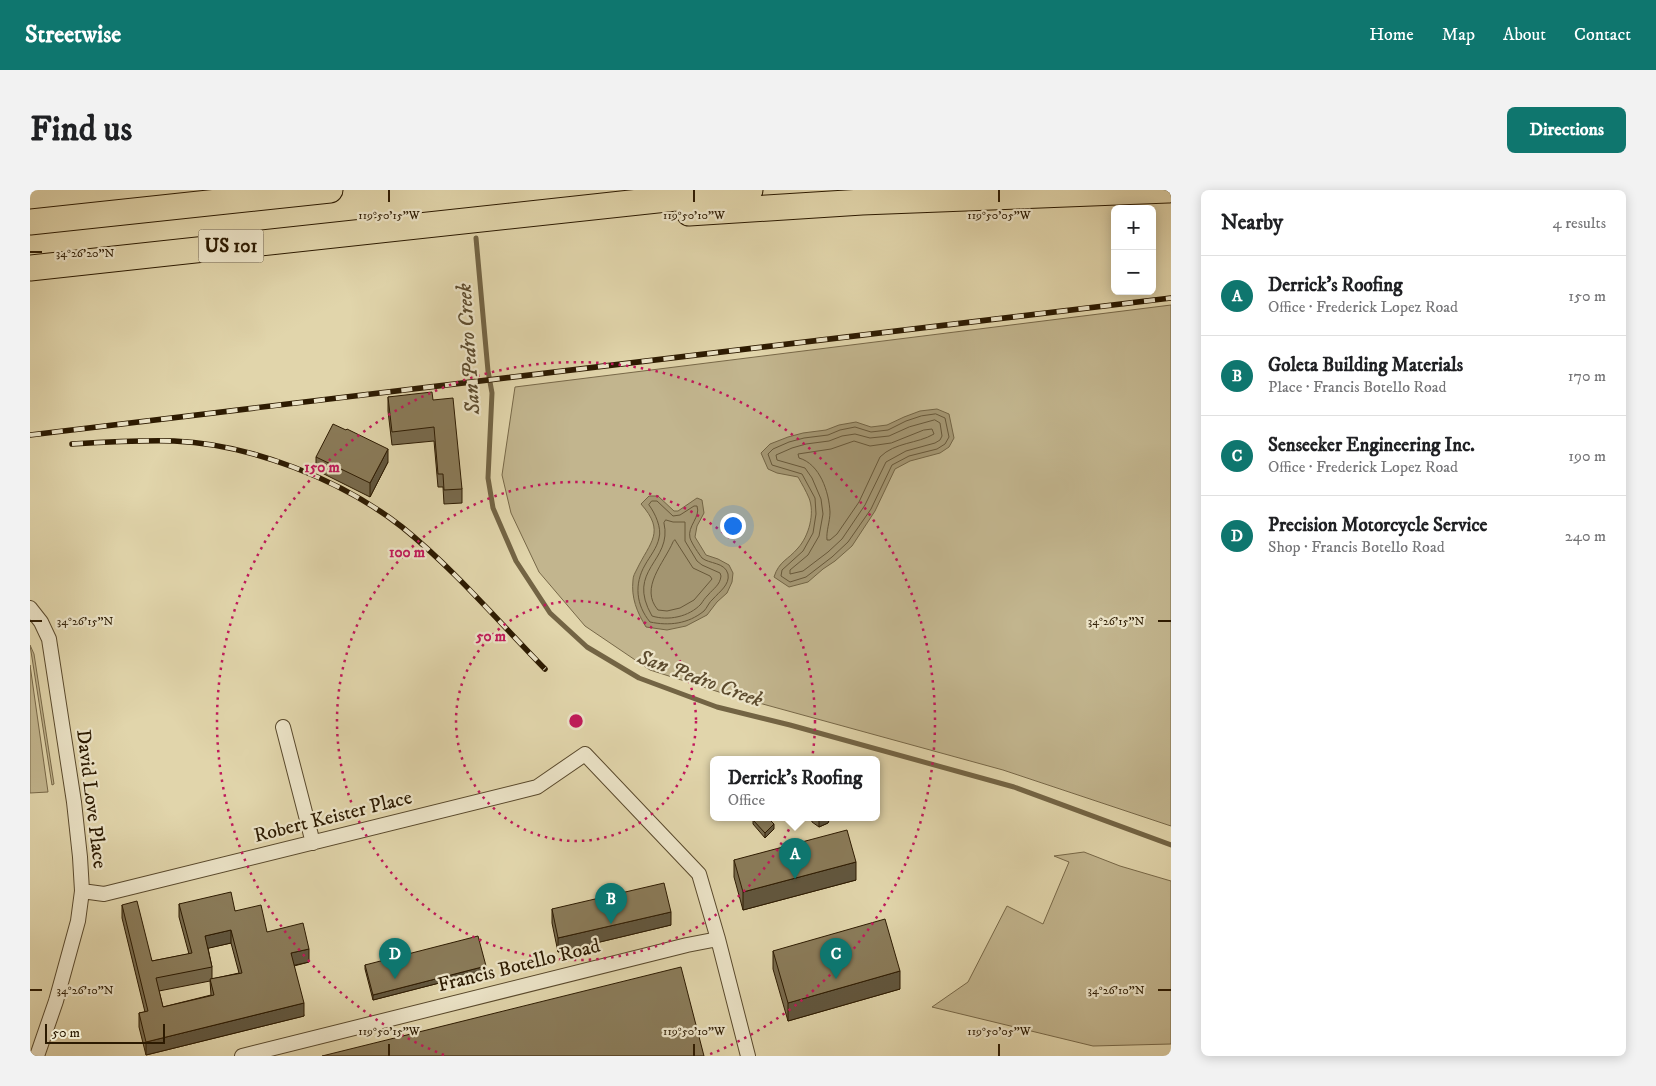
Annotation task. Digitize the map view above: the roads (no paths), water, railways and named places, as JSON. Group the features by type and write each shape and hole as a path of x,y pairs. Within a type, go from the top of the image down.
{"highway":[{"name":"US 101","path":"30,222 330,190"},
{"name":"US 101","path":"30,268 750,190"},
{"path":"597,207 663,214 862,202 1168,190"}],"street":[{"name":"David Love Place","path":"30,608 41,622 49,640 74,802 82,891 76,930 56,1001 37,1056"},
{"path":"283,727 313,843"},
{"name":"Robert Keister Place","path":"82,891 104,894 537,787 585,754 699,874 718,940"},
{"path":"718,940 748,1056"},
{"name":"Francis Botello Road","path":"242,1056 693,943 718,940"}],"water":[{"path":"937,409 949,414 954,438 949,447 940,453 910,461 895,469 875,511 852,546 808,582 789,587 774,577 781,564 802,543 810,524 811,504 798,477 777,473 768,469 761,453 770,444 803,433 826,430 856,422 871,427 887,425 920,411"},
{"path":"649,496 658,496 674,511 678,511 697,498 702,500 704,513 697,526 695,537 706,555 729,565 733,573 732,582 727,593 707,615 686,626 667,630 646,627 637,610 633,593 634,576 653,537 653,522 641,504"}],"waterway":[{"name":"San Pedro Creek","path":"476,238 488,371 492,393 488,478 493,508 516,561 550,613 587,647 639,678 717,707 790,725 1014,787 1171,845"}],"railway":[{"path":"30,435 1171,298"},
{"path":"72,444 149,441 203,444 234,449 264,457 324,480 378,510 421,543 458,578 545,669"}],"place":[{"name":"Derrick's Roofing","path":"795,879"},
{"name":"Goleta Building Materials","path":"611,924"},
{"name":"Precision Motorcycle Service","path":"395,979"},
{"name":"Senseeker Engineering Inc.","path":"836,979"}]}
